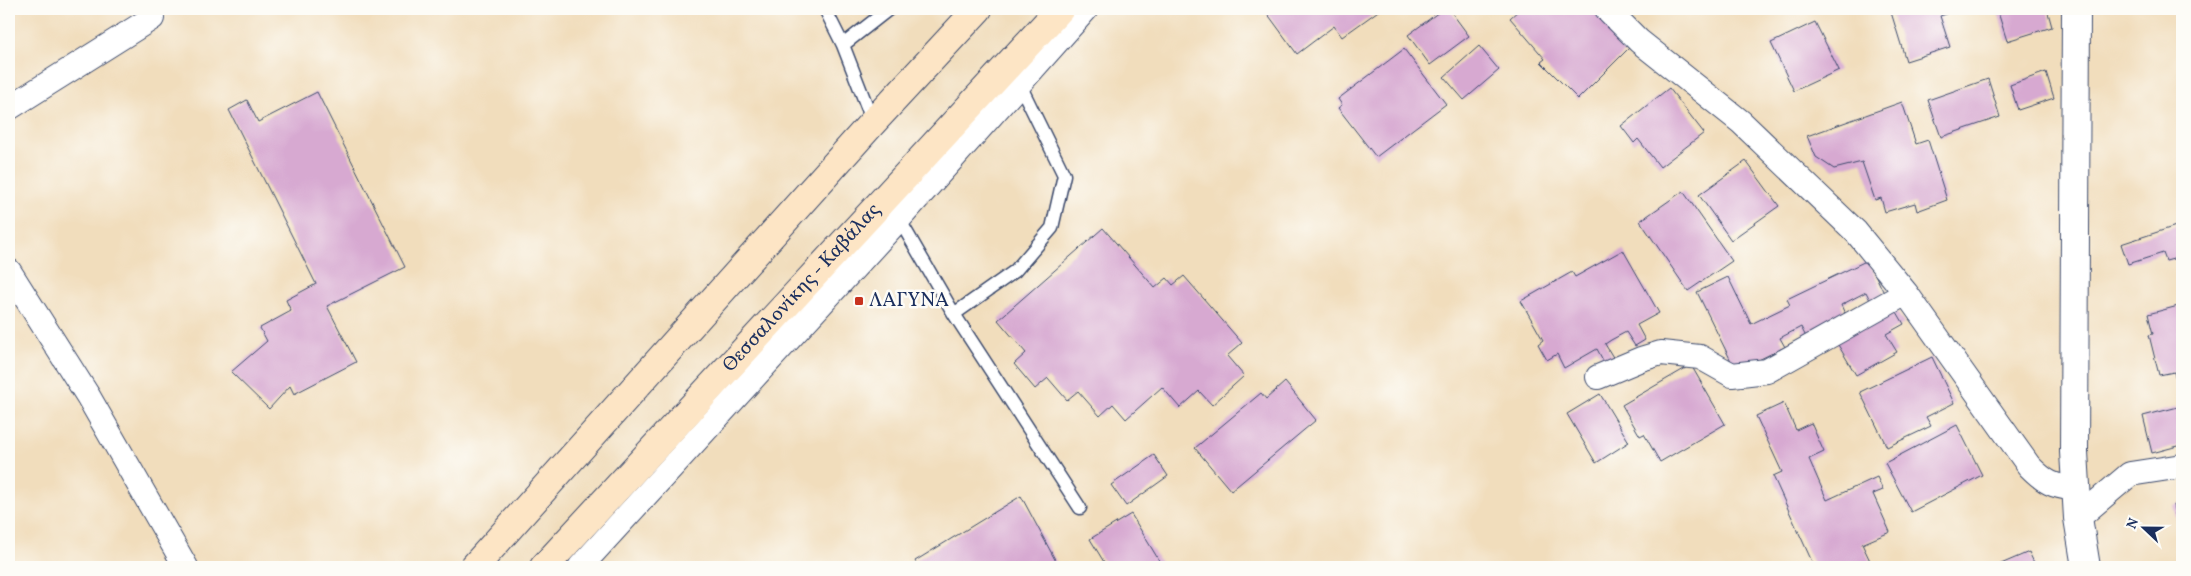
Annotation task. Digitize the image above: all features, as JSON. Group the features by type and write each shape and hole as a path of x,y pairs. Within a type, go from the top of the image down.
{"main road":[{"path":"474,567 873,122 978,9"},
{"name":"Θεσσαλονίκης - Καβάλας","path":"544,567 1060,9"}],"street":[{"path":"580,567 899,219 1086,9"},
{"path":"1607,9 1639,41 1741,122 1856,232 1906,293 2029,466 2043,480 2055,486 2076,489"},
{"path":"2076,9 2074,452 2078,518 2086,567"},
{"path":"9,108 152,18"},
{"path":"9,271 88,396 186,567"},
{"path":"1598,377 1641,358 1661,353 1700,357 1732,375 1768,371 1906,293"},
{"path":"2078,518 2130,474 2182,466"}],"lane":[{"path":"826,9 843,45 873,122"},
{"path":"843,45 889,9"},
{"path":"954,314 1015,271 1052,228 1064,175 1020,85"},
{"path":"899,219 954,314 1080,508"}],"building":[{"path":"1264,9 1381,9 1342,37 1334,26 1297,54"},
{"path":"1443,9 1449,9 1469,36 1430,65 1408,35"},
{"path":"1520,9 1561,9 1566,14 1572,9 1591,9 1630,47 1578,99 1541,62 1545,59 1510,18"},
{"path":"1890,9 1962,9 1940,16 1950,47 1906,61"},
{"path":"1997,9 2047,9 2052,27 2007,41"},
{"path":"1815,22 1839,70 1794,91 1771,43"},
{"path":"1479,46 1499,70 1464,100 1444,77"},
{"path":"1404,49 1446,104 1376,157 1338,108 1342,105 1338,99"},
{"path":"2046,72 2054,98 2018,110 2010,85"},
{"path":"1988,79 2000,117 1941,137 1928,100"},
{"path":"1669,88 1704,133 1660,167 1638,139 1634,143 1621,126"},
{"path":"317,92 405,267 327,306 356,362 294,394 290,386 269,409 231,372 267,341 260,328 291,311 286,300 316,284 229,110 247,100 258,122"},
{"path":"1902,102 1916,144 1928,140 1947,200 1917,211 1915,203 1885,212 1881,198 1875,200 1862,162 1834,169 1816,157 1807,136"},
{"path":"1746,161 1779,206 1731,240 1699,195"},
{"path":"1683,191 1732,261 1688,291 1640,221"},
{"path":"2182,224 2182,274 2177,258 2166,261 2163,253 2128,264 2121,244"},
{"path":"1103,228 1155,288 1167,278 1173,285 1184,276 1242,343 1227,356 1244,376 1212,405 1199,391 1180,408 1162,387 1126,419 1113,404 1100,416 1078,391 1067,400 1048,378 1035,389 1014,364 1026,353 998,320"},
{"path":"1623,250 1659,313 1637,325 1645,340 1635,346 1626,332 1611,340 1605,344 1614,359 1605,364 1597,349 1564,368 1557,354 1547,360 1538,344 1543,340 1521,301 1572,272 1575,277"},
{"path":"1868,260 1884,293 1870,300 1866,292 1841,305 1846,316 1806,337 1801,327 1780,338 1785,347 1736,371 1697,292 1728,277 1751,324 1790,305 1787,299"},
{"path":"1893,305 1904,324 1886,334 1897,352 1856,375 1834,338"},
{"path":"2182,305 2182,401 2174,372 2159,375 2149,335 2153,334 2148,314"},
{"path":"1932,357 1954,403 1926,417 1931,426 1887,447 1860,392"},
{"path":"1691,365 1725,424 1660,462 1644,434 1640,436 1622,405"},
{"path":"1285,382 1316,420 1231,491 1195,448 1261,393 1266,399"},
{"path":"1600,394 1629,442 1596,463 1567,414"},
{"path":"1784,403 1796,430 1811,423 1824,452 1809,459 1827,500 1877,477 1883,490 1873,494 1890,532 1862,544 1873,567 1814,566 1773,476 1782,472 1756,416"},
{"path":"2182,406 2182,445 2152,453 2143,416"},
{"path":"1957,425 1982,475 1911,512 1885,463"},
{"path":"1154,455 1168,476 1126,506 1111,485"},
{"path":"1021,496 1059,567 919,567 915,561"},
{"path":"2182,503 2182,543 2173,505"},
{"path":"1131,514 1163,567 1107,567 1090,539"},
{"path":"2029,552 2036,567 1994,567"}],"place":[{"name":"ΛΑΓΥΝΑ","path":"859,301"}]}
